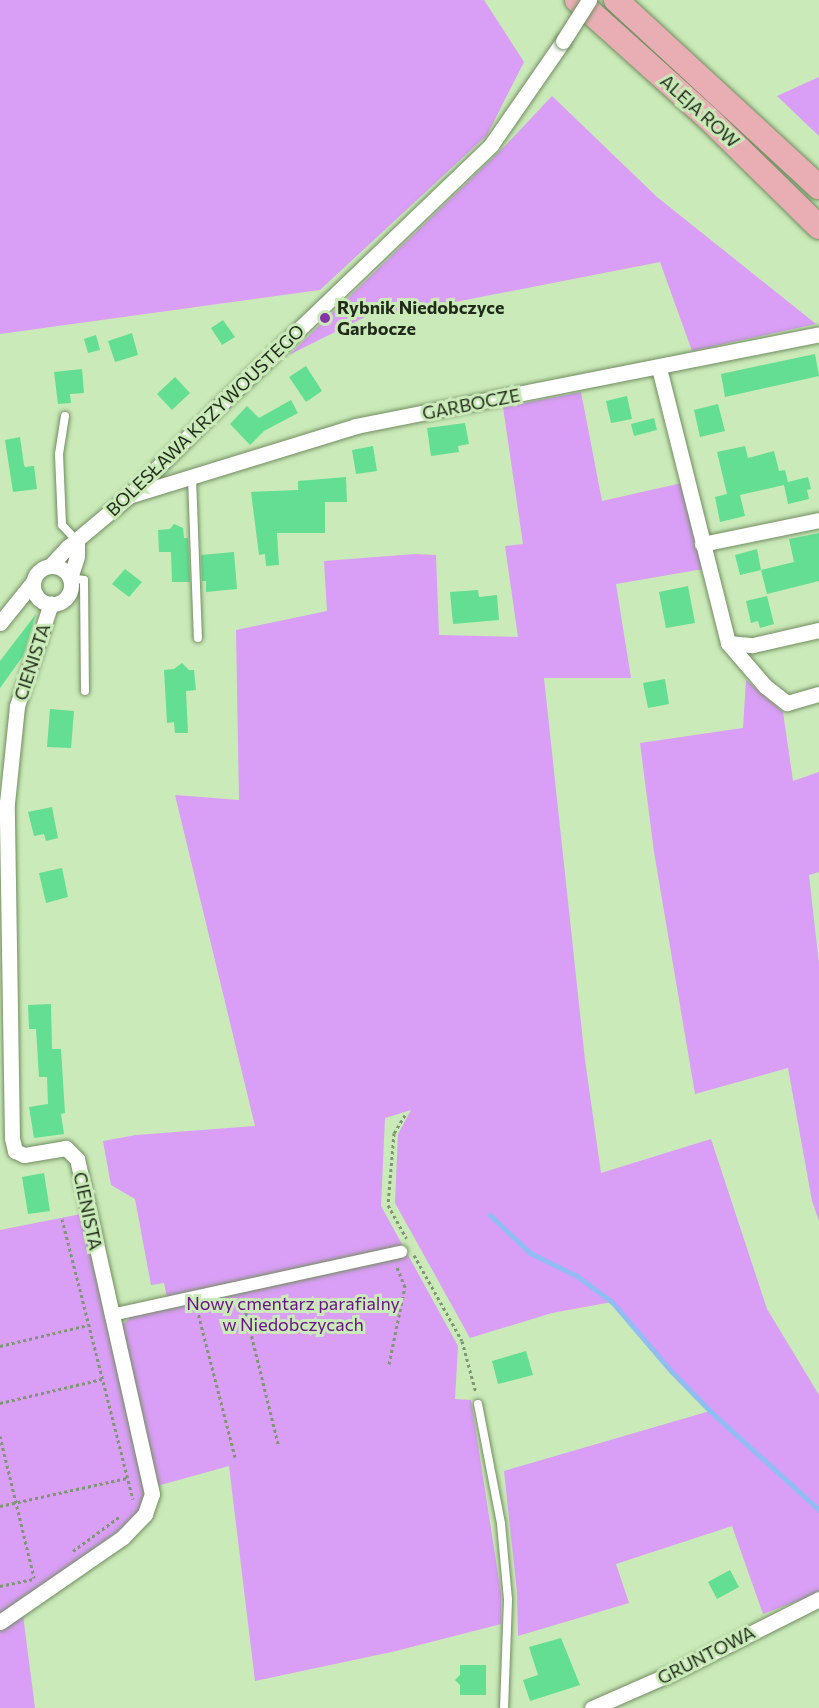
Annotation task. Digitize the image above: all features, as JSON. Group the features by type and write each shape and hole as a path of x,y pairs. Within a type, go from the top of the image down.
{"main road":[{"name":"ALEJA ROW","path":"577,0 707,117 819,227"},
{"name":"ALEJA ROW","path":"616,0 819,187"}],"street":[{"name":"BOLESŁAWA KRZYWOUSTEGO","path":"50,566 129,496 219,406 491,145 564,41 589,0"},
{"name":"GARBOCZE","path":"129,496 356,426 659,368 819,334"},
{"path":"659,368 728,643 765,686 787,703 819,694"},
{"path":"702,544 819,520"},
{"path":"0,624 27,605 46,601 57,603 67,596 77,556 77,541"},
{"path":"0,624 12,604 33,582 39,571 50,566 62,569 70,578"},
{"path":"33,582 35,591 46,601"},
{"name":"CIENISTA","path":"0,1622 123,1537 136,1525 149,1507 152,1494 77,1159 66,1148 24,1155 15,1151 12,1138 7,803 16,706 46,601"},
{"path":"728,643 753,645 819,630"},
{"path":"111,1315 403,1250"},
{"name":"GRUNTOWA","path":"592,1708 817,1604"}],"lane":[{"path":"65,416 59,454 62,525 77,541"},
{"path":"192,477 198,638"},
{"path":"70,578 84,580 86,691"},
{"path":"478,1404 501,1524 508,1600 504,1708"}],"path":[{"path":"405,1114 394,1133 388,1205 403,1250 462,1341 478,1404"},
{"path":"62,1219 133,1501 130,1509"},
{"path":"389,1364 405,1287 403,1250"},
{"path":"240,1288 278,1444"},
{"path":"195,1298 235,1457"},
{"path":"0,1346 88,1325"},
{"path":"0,1403 102,1379"},
{"path":"0,1436 34,1578"},
{"path":"0,1506 127,1478"},
{"path":"63,1558 121,1516"},
{"path":"0,1586 34,1578 44,1571"}],"green space":[{"path":"0,0 484,0 524,62 487,135 320,290 0,334"},
{"path":"819,77 819,136 777,96"},
{"path":"552,96 657,197 816,324 692,351 660,262 394,314 395,302 289,355 504,147"},
{"name":"Nowy cmentarz parafialny w Niedobczycach","path":"581,392 602,501 682,483 703,569 616,584 631,678 544,678 585,1060 601,1173 711,1139 767,1309 819,1395 819,1593 763,1614 732,1526 616,1564 629,1603 518,1636 517,1592 504,1471 710,1411 671,1371 612,1302 552,1313 470,1338 395,1203 398,1134 411,1110 385,1118 381,1206 458,1346 455,1399 471,1400 501,1593 501,1624 396,1651 255,1681 229,1466 157,1486 118,1328 129,1319 126,1306 167,1297 164,1283 151,1285 135,1199 111,1185 103,1141 136,1135 255,1126 175,795 239,800 236,630 327,611 324,561 415,554 436,555 439,635 518,637 505,546 523,544 503,407"},
{"path":"746,680 783,712 793,781 819,772 819,872 809,875 819,964 819,1221 812,1201 788,1068 695,1094 654,852 640,743 743,728"},
{"path":"81,1214 146,1495 137,1518 0,1615 0,1230"},
{"path":"23,1615 35,1708 0,1708 0,1630"}],"building":[{"path":"223,320 235,337 222,345 211,328"},
{"path":"132,333 138,355 115,362 108,341"},
{"path":"96,335 100,350 88,353 84,339"},
{"path":"815,354 819,376 725,397 721,374"},
{"path":"306,366 322,391 306,402 289,377"},
{"path":"82,369 84,393 70,394 71,403 58,404 54,372"},
{"path":"175,377 190,393 172,410 157,394"},
{"path":"627,396 632,419 611,423 606,401"},
{"path":"291,400 298,413 264,431 250,445 230,424 247,406 259,418"},
{"path":"718,404 725,431 700,437 694,410"},
{"path":"654,418 657,430 634,436 631,424"},
{"path":"465,423 469,444 458,446 459,452 431,456 427,428"},
{"path":"20,437 24,465 25,467 34,466 37,489 13,492 5,440"},
{"path":"373,446 377,471 356,474 352,450"},
{"path":"745,446 748,458 774,451 779,471 785,470 788,482 808,477 811,489 807,490 809,499 788,504 784,485 740,495 745,516 720,522 715,497 727,494 717,452"},
{"path":"346,477 347,502 325,502 325,533 277,533 279,565 266,566 265,554 259,555 251,492 298,490 298,481"},
{"path":"174,524 183,528 184,538 188,538 190,582 172,582 171,552 159,552 158,530 170,529"},
{"path":"819,533 819,581 767,594 761,570 794,562 789,539"},
{"path":"757,549 761,570 740,575 735,555"},
{"path":"234,552 237,589 206,592 206,581 202,581 201,555"},
{"path":"125,569 142,582 129,597 112,584"},
{"path":"688,586 695,623 666,628 659,592"},
{"path":"478,590 479,597 497,595 499,620 453,624 450,592"},
{"path":"767,596 774,624 760,628 758,621 751,623 746,601"},
{"path":"36,614 23,656 0,688 0,661"},
{"path":"182,663 189,670 194,670 196,690 186,691 188,733 175,733 174,722 167,723 164,670 174,669"},
{"path":"665,679 669,704 648,708 643,683"},
{"path":"50,709 74,711 71,748 47,747"},
{"path":"52,807 58,838 46,841 44,834 34,836 28,812"},
{"path":"62,868 68,897 46,903 39,873"},
{"path":"51,1004 52,1049 61,1049 65,1113 61,1114 64,1134 34,1138 29,1107 48,1104 47,1077 39,1077 36,1029 29,1029 28,1005"},
{"path":"44,1173 50,1211 28,1214 22,1177"},
{"path":"526,1351 533,1375 498,1384 492,1361"},
{"path":"730,1570 739,1587 717,1599 708,1582"},
{"path":"561,1638 580,1685 530,1701 523,1680 538,1675 529,1647"},
{"path":"460,1665 486,1665 486,1695 460,1695 460,1685 455,1680 460,1675"}],"waterway":[{"path":"490,1215 530,1253 577,1276 612,1302 671,1371 710,1411 819,1510"}],"place":[{"name":"Rybnik Niedobczyce Garbocze","path":"325,318"}]}
